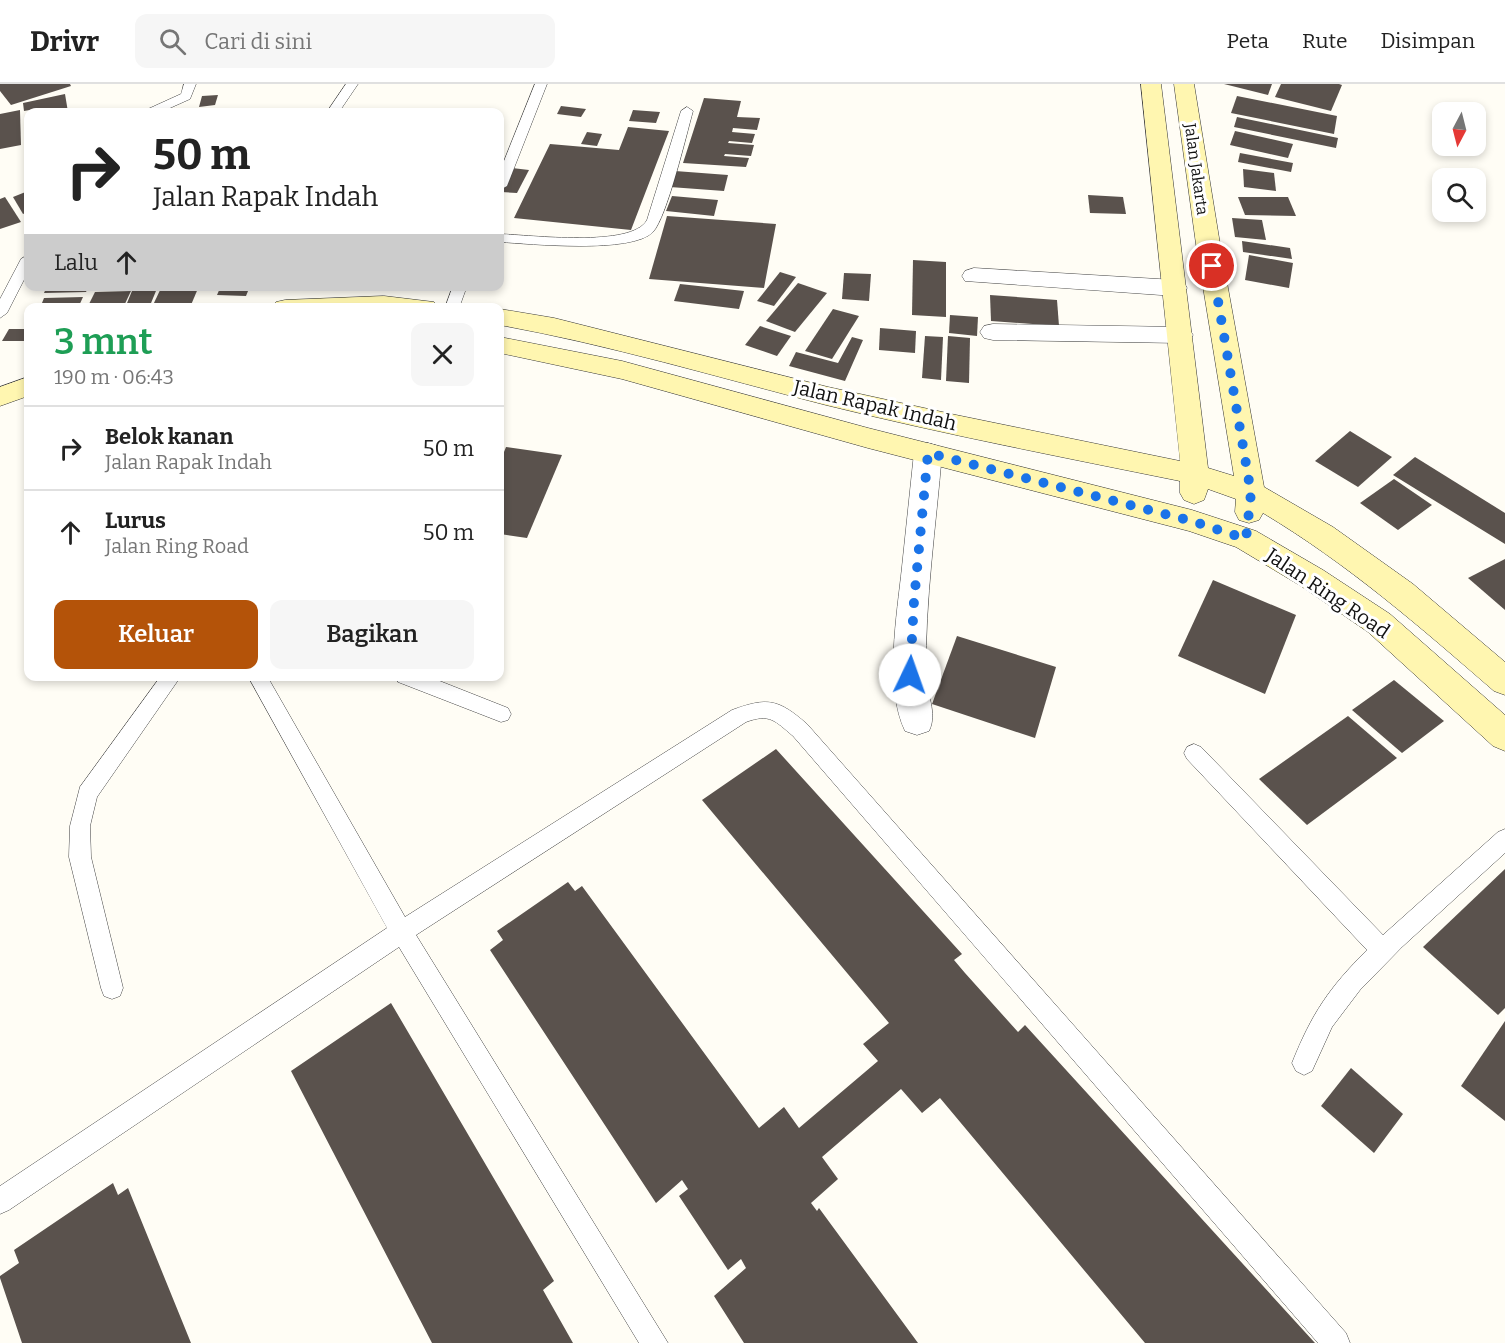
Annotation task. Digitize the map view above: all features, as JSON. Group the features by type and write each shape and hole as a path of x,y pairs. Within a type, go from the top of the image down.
{"main road":[{"name":"Jalan Jakarta","path":"1151,84 1195,474 1192,521"},
{"name":"Jalan Jakarta","path":"1184,84 1208,244 1251,493 1246,539"},
{"path":"1169,238 1208,244"},
{"name":"Jalan Rapak Indah","path":"504,318 554,326 828,396 1195,474 1251,493"},
{"name":"Jalan Rapak Indah","path":"504,346 544,351 1192,521"},
{"path":"0,372 24,365"},
{"path":"0,397 24,388"},
{"name":"Jalan Ring Road","path":"1251,493 1332,542 1402,593 1505,681"},
{"name":"Jalan Ring Road","path":"1192,521 1246,539 1312,578 1379,623 1505,736"}],"street":[{"path":"974,276 1175,288"},
{"path":"993,332 1180,335"},
{"path":"917,721 910,675 914,601 928,453"}],"lane":[{"path":"160,108 186,96 190,84"},
{"path":"336,108 352,84"},
{"path":"504,175 541,84"},
{"path":"504,238 613,240 642,234 654,220 687,111"},
{"path":"504,148 514,149"},
{"path":"0,313 24,267"},
{"path":"112,988 80,857 80,825 87,794 168,681"},
{"path":"260,681 401,932 654,1343"},
{"path":"418,681 501,714"},
{"path":"0,1201 401,932 739,716 761,707 778,711 800,730 1336,1343"},
{"path":"1194,753 1382,950"},
{"path":"1304,1063 1315,1034 1332,1006 1382,950 1505,839"}],"building":[{"path":"0,84 70,84 71,86 11,105 0,91"},
{"path":"1224,84 1272,84 1268,95"},
{"path":"1281,84 1342,85 1331,111 1275,97"},
{"path":"65,94 67,108 24,108 24,111 23,103"},
{"path":"218,95 215,105 199,107 202,96"},
{"path":"1237,96 1337,116 1334,134 1231,113"},
{"path":"704,98 741,101 737,117 760,118 757,130 733,128 732,132 755,134 752,143 729,141 728,143 754,145 751,156 725,154 724,156 749,158 746,167 683,163"},
{"path":"561,106 586,109 581,117 557,114"},
{"path":"20,110 21,145 0,149 0,114"},
{"path":"633,110 660,112 656,123 629,121"},
{"path":"1237,117 1338,138 1336,148 1234,127"},
{"path":"628,127 669,131 631,230 514,218 550,144 619,150"},
{"path":"1235,131 1293,144 1288,158 1230,145"},
{"path":"587,132 602,134 597,146 581,144"},
{"path":"1240,153 1293,163 1291,172 1238,162"},
{"path":"512,168 529,170 517,193 504,192 504,185"},
{"path":"1243,169 1274,173 1276,191 1244,187"},
{"path":"675,171 728,175 724,191 670,187"},
{"path":"24,193 24,214 23,214 13,197"},
{"path":"1088,195 1123,197 1126,214 1090,213"},
{"path":"672,196 718,200 714,216 666,211"},
{"path":"5,197 21,222 0,229 0,199"},
{"path":"1238,197 1288,197 1296,216 1245,215"},
{"path":"667,216 776,224 764,288 649,279"},
{"path":"1232,218 1262,220 1266,240 1235,237"},
{"path":"1242,241 1290,248 1292,259 1243,252"},
{"path":"1249,255 1293,263 1289,288 1245,280"},
{"path":"913,260 946,262 946,317 912,315"},
{"path":"780,272 796,277 774,306 757,301"},
{"path":"844,273 871,274 869,301 842,299"},
{"path":"798,283 827,293 795,332 766,321"},
{"path":"680,284 744,291 739,309 674,301"},
{"path":"45,291 86,291 86,292 44,293"},
{"path":"131,291 125,303 90,303 95,292"},
{"path":"132,291 156,291 151,303 127,303"},
{"path":"160,291 197,291 192,303 154,303"},
{"path":"219,291 248,291 246,296 217,295"},
{"path":"990,295 1057,300 1059,326 991,321"},
{"path":"83,297 80,303 42,303 44,298"},
{"path":"833,309 859,316 832,359 805,351"},
{"path":"950,315 978,317 977,336 949,333"},
{"path":"760,326 791,336 777,356 745,345"},
{"path":"880,328 916,331 915,353 879,350"},
{"path":"9,329 24,329 24,341 2,341"},
{"path":"925,336 943,337 941,380 922,378"},
{"path":"948,336 970,338 969,383 946,381"},
{"path":"852,337 863,340 845,381 789,366 796,352 838,363"},
{"path":"1350,431 1392,457 1358,487 1315,461"},
{"path":"506,447 562,455 527,538 504,535 504,452"},
{"path":"1415,457 1505,513 1505,544 1393,475"},
{"path":"1394,479 1432,505 1398,530 1360,503"},
{"path":"1505,559 1505,610 1468,578"},
{"path":"1213,580 1296,615 1265,694 1178,656"},
{"path":"957,636 1056,667 1035,738 932,704"},
{"path":"1394,680 1444,721 1402,753 1352,710"},
{"path":"1348,716 1397,758 1307,825 1259,779"},
{"path":"776,749 962,954 954,960 1018,1032 1025,1025 1315,1343 1145,1343 940,1098 922,1113 901,1089 822,1157 838,1179 811,1203 817,1211 819,1208 918,1343 744,1343 714,1296 746,1268 741,1259 728,1270 679,1196 688,1189 682,1180 656,1203 490,950 503,940 497,931 568,882 575,891 582,886 759,1128 784,1107 799,1128 878,1061 863,1044 889,1023 702,800"},
{"path":"1505,869 1505,1008 1498,1015 1423,947"},
{"path":"391,1003 554,1281 543,1290 573,1343 432,1343 291,1071"},
{"path":"1505,1021 1505,1121 1461,1086"},
{"path":"1351,1068 1403,1114 1374,1153 1321,1106"},
{"path":"113,1183 118,1195 128,1188 191,1343 22,1343 0,1278 19,1263 14,1250"}],"route":[{"path":"910,675 914,601 928,453 1192,521 1246,539 1251,493 1212,266"}]}
